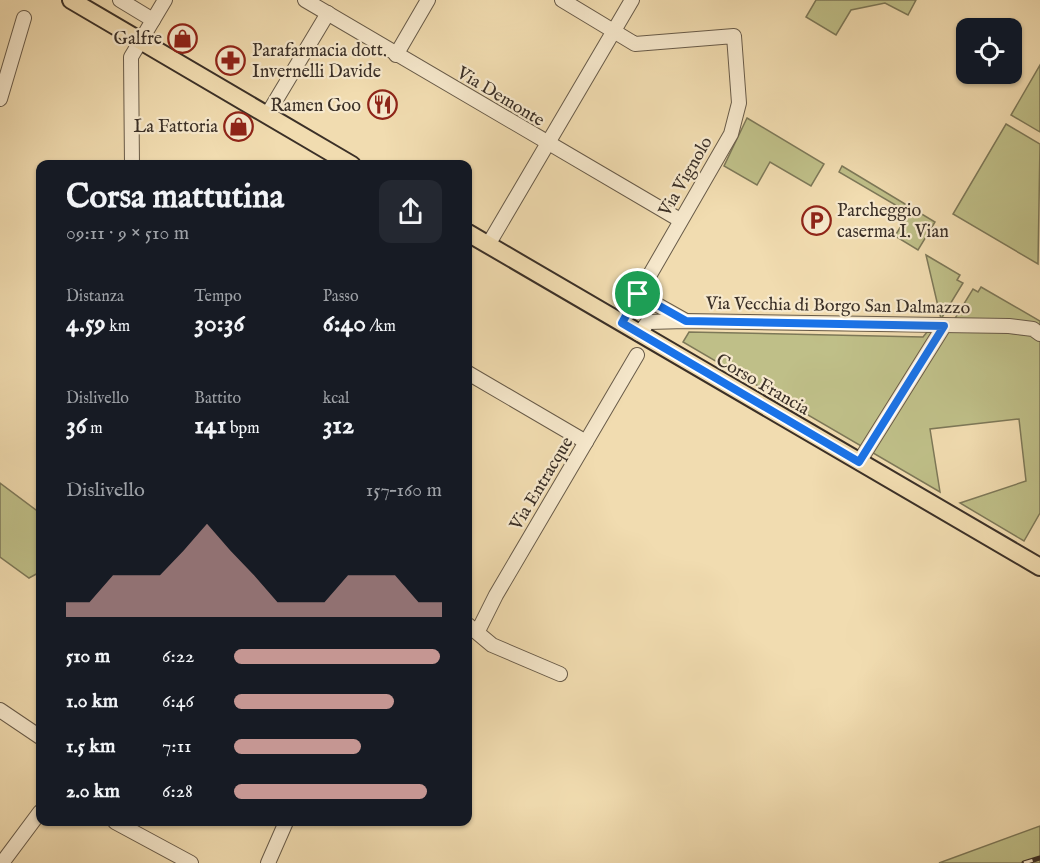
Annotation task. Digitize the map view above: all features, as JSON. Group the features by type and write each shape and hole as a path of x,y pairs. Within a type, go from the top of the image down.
{"main road":[{"path":"72,0 344,160"},
{"name":"Corso Francia","path":"472,235 1040,567"}],"street":[{"path":"120,0 153,20"},
{"path":"132,160 131,57 165,0"},
{"name":"Via Demonte","path":"305,0 548,145 680,220"},
{"path":"396,55 428,0"},
{"path":"562,0 614,31"},
{"path":"488,245 632,0"},
{"path":"267,115 328,13"},
{"path":"0,99 24,18"},
{"name":"Via Vignolo","path":"614,31 635,44 734,36 739,88 737,116 731,134 622,323"},
{"path":"638,294 686,321"},
{"name":"Via Vecchia di Borgo San Dalmazzo","path":"639,333 648,322 686,321 1008,326 1033,329 1040,334"},
{"path":"859,462 944,326"},
{"name":"Via Entracque","path":"473,628 496,595 637,354"},
{"path":"472,375 586,442"},
{"path":"473,628 492,645 560,674"},
{"path":"0,710 36,734"},
{"path":"2,863 36,817"},
{"path":"122,826 191,863"},
{"path":"268,863 284,826"}],"green space":[{"path":"816,0 916,0 908,15 885,3 851,10 836,35 806,17"},
{"path":"1040,65 1040,132 1011,115"},
{"path":"747,118 824,164 811,186 770,162 757,185 724,166"},
{"path":"1006,124 1040,144 1038,264 953,214"},
{"path":"842,166 935,222 918,250 895,236 904,221 895,215 899,207 839,172"},
{"path":"926,255 960,275 957,280 963,283 941,319"},
{"path":"981,287 1040,321 1040,325 954,320 973,289 978,292"},
{"path":"989,331 1036,336 1040,334 1040,513 1024,541 960,503 1026,481 1019,419 930,429 940,492 683,342 689,332 923,337 927,332"},
{"path":"0,483 36,510 36,574 29,578 0,557"},
{"path":"1040,826 1040,863 939,863"}],"railway":[{"path":"1024,863 1040,858"}],"place":[{"name":"Galfre","path":"183,38"},
{"name":"Parafarmacia dott. Invernelli Davide","path":"231,60"},
{"name":"Ramen Goo","path":"382,105"},
{"name":"La Fattoria","path":"239,126"},
{"name":"Parcheggio caserma I. Vian","path":"816,220"}],"route":[{"path":"638,294 686,321 944,326 859,462 622,323 638,294"}]}
